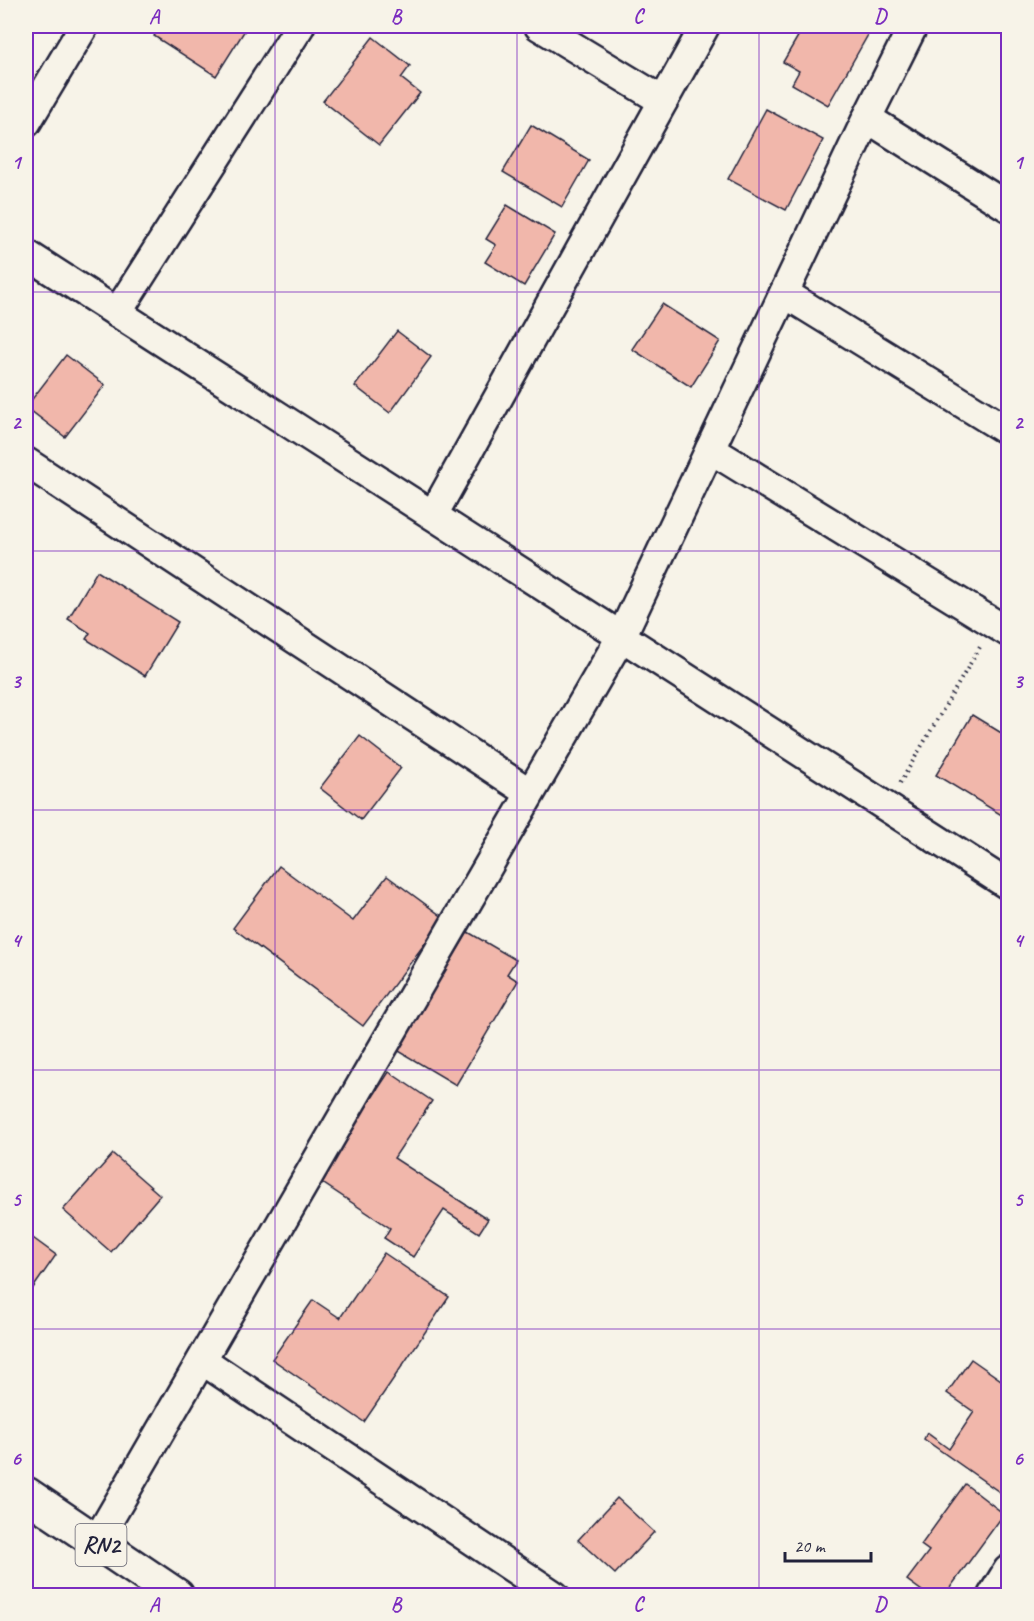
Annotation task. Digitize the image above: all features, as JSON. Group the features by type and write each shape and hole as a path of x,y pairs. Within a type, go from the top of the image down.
{"main road":[{"name":"RN2","path":"26,1494 177,1596"}],"street":[{"path":"26,123 84,26"},
{"path":"117,313 300,26"},
{"path":"539,26 663,101"},
{"path":"433,515 705,26"},
{"path":"96,1542 621,637 867,118 913,26"},
{"path":"867,118 1008,207"},
{"path":"26,255 1008,885"},
{"path":"784,293 1008,431"},
{"path":"710,449 1001,628"},
{"path":"26,462 530,793"},
{"path":"202,1360 549,1594"},
{"path":"992,1596 1008,1570"}],"path":[{"path":"886,807 1001,628"}],"building":[{"path":"160,26 209,26 218,31 221,26 238,26 245,30 216,76 154,36"},
{"path":"804,26 873,26 828,105 792,84 799,71 783,62"},
{"path":"373,37 410,66 401,78 420,93 379,145 323,101"},
{"path":"766,109 823,140 786,210 728,179"},
{"path":"531,125 589,160 562,207 503,172"},
{"path":"507,205 555,234 524,286 485,262 496,245 486,239"},
{"path":"662,304 720,341 691,387 632,349"},
{"path":"397,331 431,357 390,413 355,386"},
{"path":"66,355 105,385 65,437 26,407"},
{"path":"97,571 178,622 145,676 86,639 90,633 68,619"},
{"path":"972,715 1008,737 1008,819 936,775"},
{"path":"360,736 401,768 361,820 320,788"},
{"path":"279,866 353,921 387,876 444,918 363,1026 233,928"},
{"path":"468,932 516,960 507,974 518,981 456,1085 397,1050"},
{"path":"389,1072 432,1101 394,1158 488,1219 479,1233 444,1210 413,1257 384,1238 390,1228 318,1180"},
{"path":"113,1154 160,1195 111,1252 63,1210"},
{"path":"26,1233 56,1255 26,1298"},
{"path":"384,1253 449,1297 364,1422 272,1359 313,1300 340,1318"},
{"path":"971,1359 1008,1385 1008,1498 924,1439 927,1433 949,1449 974,1412 947,1393"},
{"path":"965,1484 1004,1514 944,1596 929,1596 907,1580 929,1551 921,1545"},
{"path":"617,1498 654,1532 615,1574 578,1540"}]}
